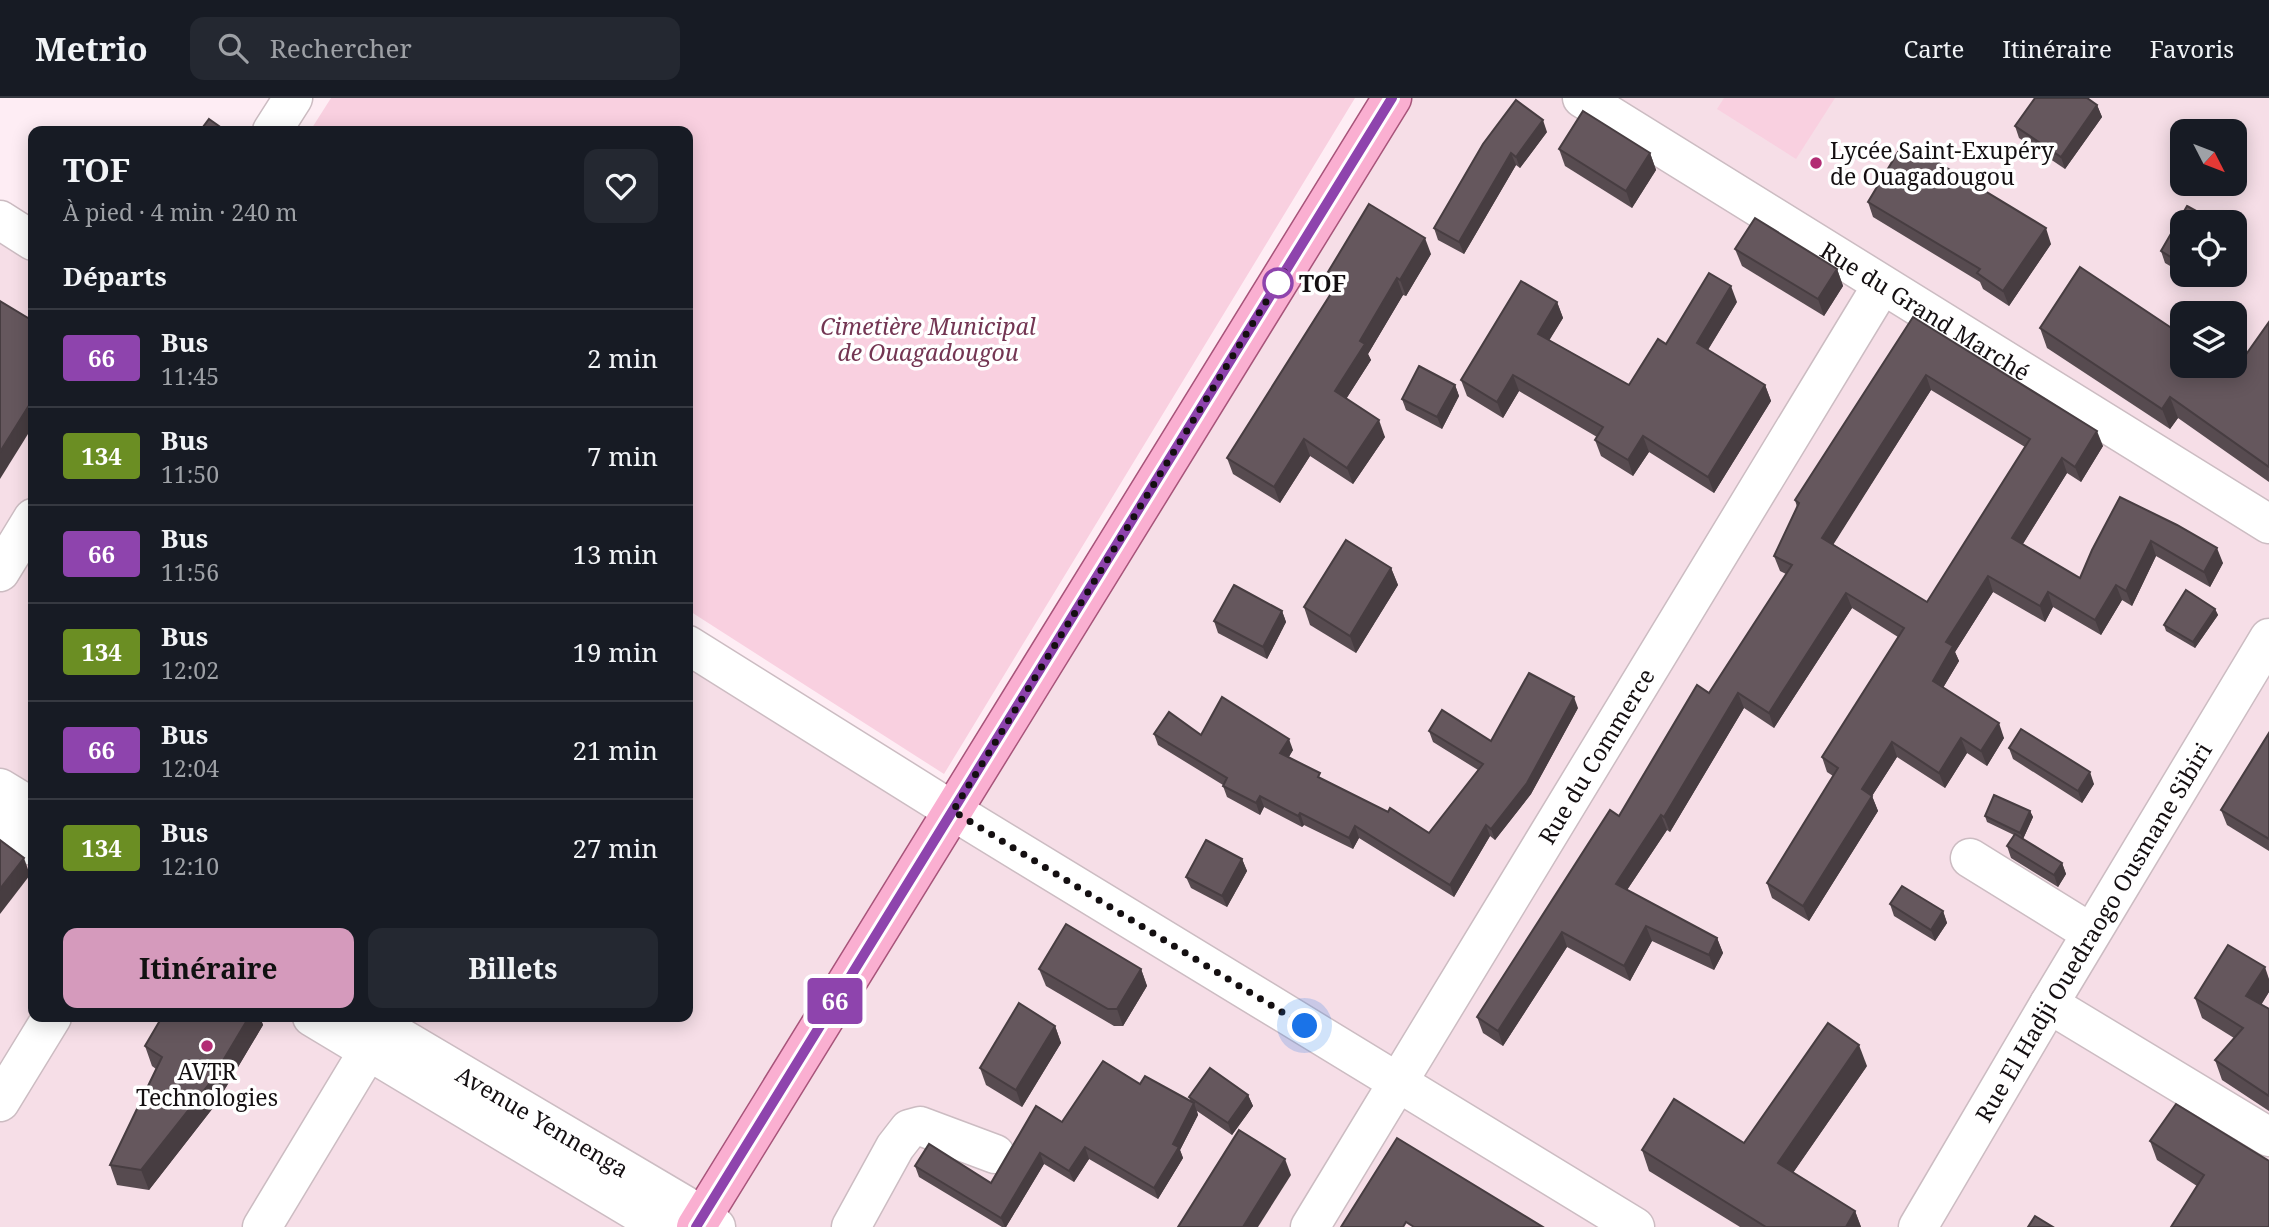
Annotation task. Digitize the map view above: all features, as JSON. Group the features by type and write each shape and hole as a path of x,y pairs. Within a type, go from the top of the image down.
{"main road":[{"path":"705,1223 953,811 1392,98"}],"street":[{"name":"Rue du Grand Marché","path":"1583,98 2269,524"},
{"path":"0,220 28,238"},
{"name":"Rue du Commerce","path":"1310,1227 1882,285"},
{"path":"0,572 28,526"},
{"name":"Rue El Hadji Ouedraogo Ousmane Sibiri","path":"1918,1227 2269,638"},
{"path":"693,648 953,811 1399,1083 1622,1224"},
{"path":"0,788 28,805"},
{"path":"0,825 28,843"},
{"path":"1970,858 2091,933"},
{"path":"2049,1004 2269,1137"},
{"path":"0,1102 49,1022"},
{"name":"Avenue Yennenga","path":"332,1022 372,1032 705,1223"},
{"path":"262,1227 372,1032"},
{"name":"Avenue Yennenga","path":"372,1032 662,1227"},
{"path":"851,1227 895,1147 909,1129 920,1126 995,1154"}],"shaded area":[{"path":"1392,98 2269,98 2269,1227 0,1227 0,220 28,238 28,1022 693,1022 693,648 953,811"}],"green space":[{"name":"Cimetière Municipal de Ouagadougou","path":"331,98 1355,98 944,774 693,613 693,126 313,126"},
{"path":"1724,98 1835,98 1796,159 1717,109"}],"building":[{"path":"2035,98 2087,98 2097,105 2061,157 2015,126"},
{"path":"1516,100 1543,120 1516,157 1511,153 1459,242 1434,228 1483,144"},
{"path":"1583,111 1650,153 1626,191 1559,149"},
{"path":"209,119 219,126 204,126"},
{"path":"1904,142 2046,228 2003,291 1977,273 1980,269 1868,202"},
{"path":"1369,204 1425,238 1400,280 1397,278 1360,341 1365,344 1335,391 1379,420 1347,468 1304,439 1274,487 1227,458 1337,284 1325,277"},
{"path":"1755,218 1837,269 1818,299 1735,249"},
{"path":"2170,235 2170,257 2161,251"},
{"path":"2080,267 2170,327 2170,378 2247,378 2247,353 2269,322 2269,467 2170,397 2162,409 2040,328"},
{"path":"1709,273 1731,286 1697,343 1765,385 1708,477 1643,436 1628,460 1595,440 1603,427 1513,375 1497,402 1461,380 1521,281 1557,302 1538,334 1629,385 1658,339 1666,344"},
{"path":"0,301 28,318 28,407 0,452"},
{"path":"1913,317 2097,431 2075,467 2062,458 2012,538 2080,578 2120,497 2217,548 2204,572 2151,541 2126,591 2116,585 2095,620 2048,592 2040,606 1988,576 1946,642 1953,646 1933,681 1999,723 1981,751 1961,738 1939,773 1892,742 1862,789 1872,796 1803,906 1767,883 1838,768 1822,757 1904,628 1846,593 1769,713 1738,693 1664,817 1661,815 1616,884 1717,938 1709,955 1646,926 1624,966 1562,932 1498,1031 1477,1017 1610,810 1619,816 1697,685 1709,693 1792,565 1774,556 1799,503 1795,500","holes":["1926,375 2030,439 1927,602 1822,538"]},
{"path":"1419,366 1455,385 1437,417 1402,399"},
{"path":"1346,540 1391,568 1350,636 1304,607"},
{"path":"1234,585 1282,611 1263,647 1214,621"},
{"path":"2186,590 2215,609 2193,642 2164,625"},
{"path":"1529,673 1574,697 1527,783 1491,829 1486,825 1450,885 1355,826 1349,838 1260,796 1256,803 1223,786 1227,778 1154,734 1169,712 1201,735 1222,697 1289,739 1280,753 1320,773 1318,777 1388,812 1390,808 1429,833 1483,764 1429,731 1442,710 1491,741"},
{"path":"2021,729 2090,772 2078,791 2009,748"},
{"path":"2269,733 2269,839 2221,810"},
{"path":"1994,795 2030,811 2020,833 1985,816"},
{"path":"2015,834 2062,863 2054,875 2007,846"},
{"path":"0,840 24,858 0,889"},
{"path":"1206,840 1242,859 1222,896 1186,877"},
{"path":"1902,886 1943,911 1931,930 1890,904"},
{"path":"1066,924 1141,969 1117,1009 1108,1009 1039,969"},
{"path":"2228,945 2265,967 2246,996 2269,1009 2269,1096 2215,1060 2243,1028 2195,998"},
{"path":"1019,1003 1055,1026 1016,1090 980,1068"},
{"path":"159,1022 246,1022 209,1084 141,1170 110,1165 162,1057 145,1046"},
{"path":"1828,1023 1859,1045 1778,1163 1855,1211 1846,1227 1766,1227 1642,1150 1674,1099 1744,1143"},
{"path":"1103,1061 1140,1084 1145,1076 1194,1103 1173,1144 1179,1147 1154,1188 1085,1147 1069,1171 1040,1153 1001,1218 915,1166 929,1144 991,1183 1036,1106 1062,1122"},
{"path":"1210,1068 1248,1095 1228,1123 1189,1097"},
{"path":"2176,1104 2269,1161 2269,1227 2171,1227 2204,1175 2150,1141"},
{"path":"1239,1130 1285,1159 1243,1227 1178,1227"},
{"path":"1397,1138 1543,1227 1414,1227 1406,1222 1403,1227 1341,1227"},
{"path":"2035,1216 2053,1227 2028,1227"}],"bus line":[{"name":"66","path":"696,1227 1392,98"}],"place":[{"name":"Lycée Saint-Exupéry de Ouagadougou","path":"1816,163"},
{"name":"TOF","path":"1278,283"},
{"name":"AVTR Technologies","path":"207,1046"}],"route":[{"path":"1278,283 1285,271 953,811 1305,1026"}]}
